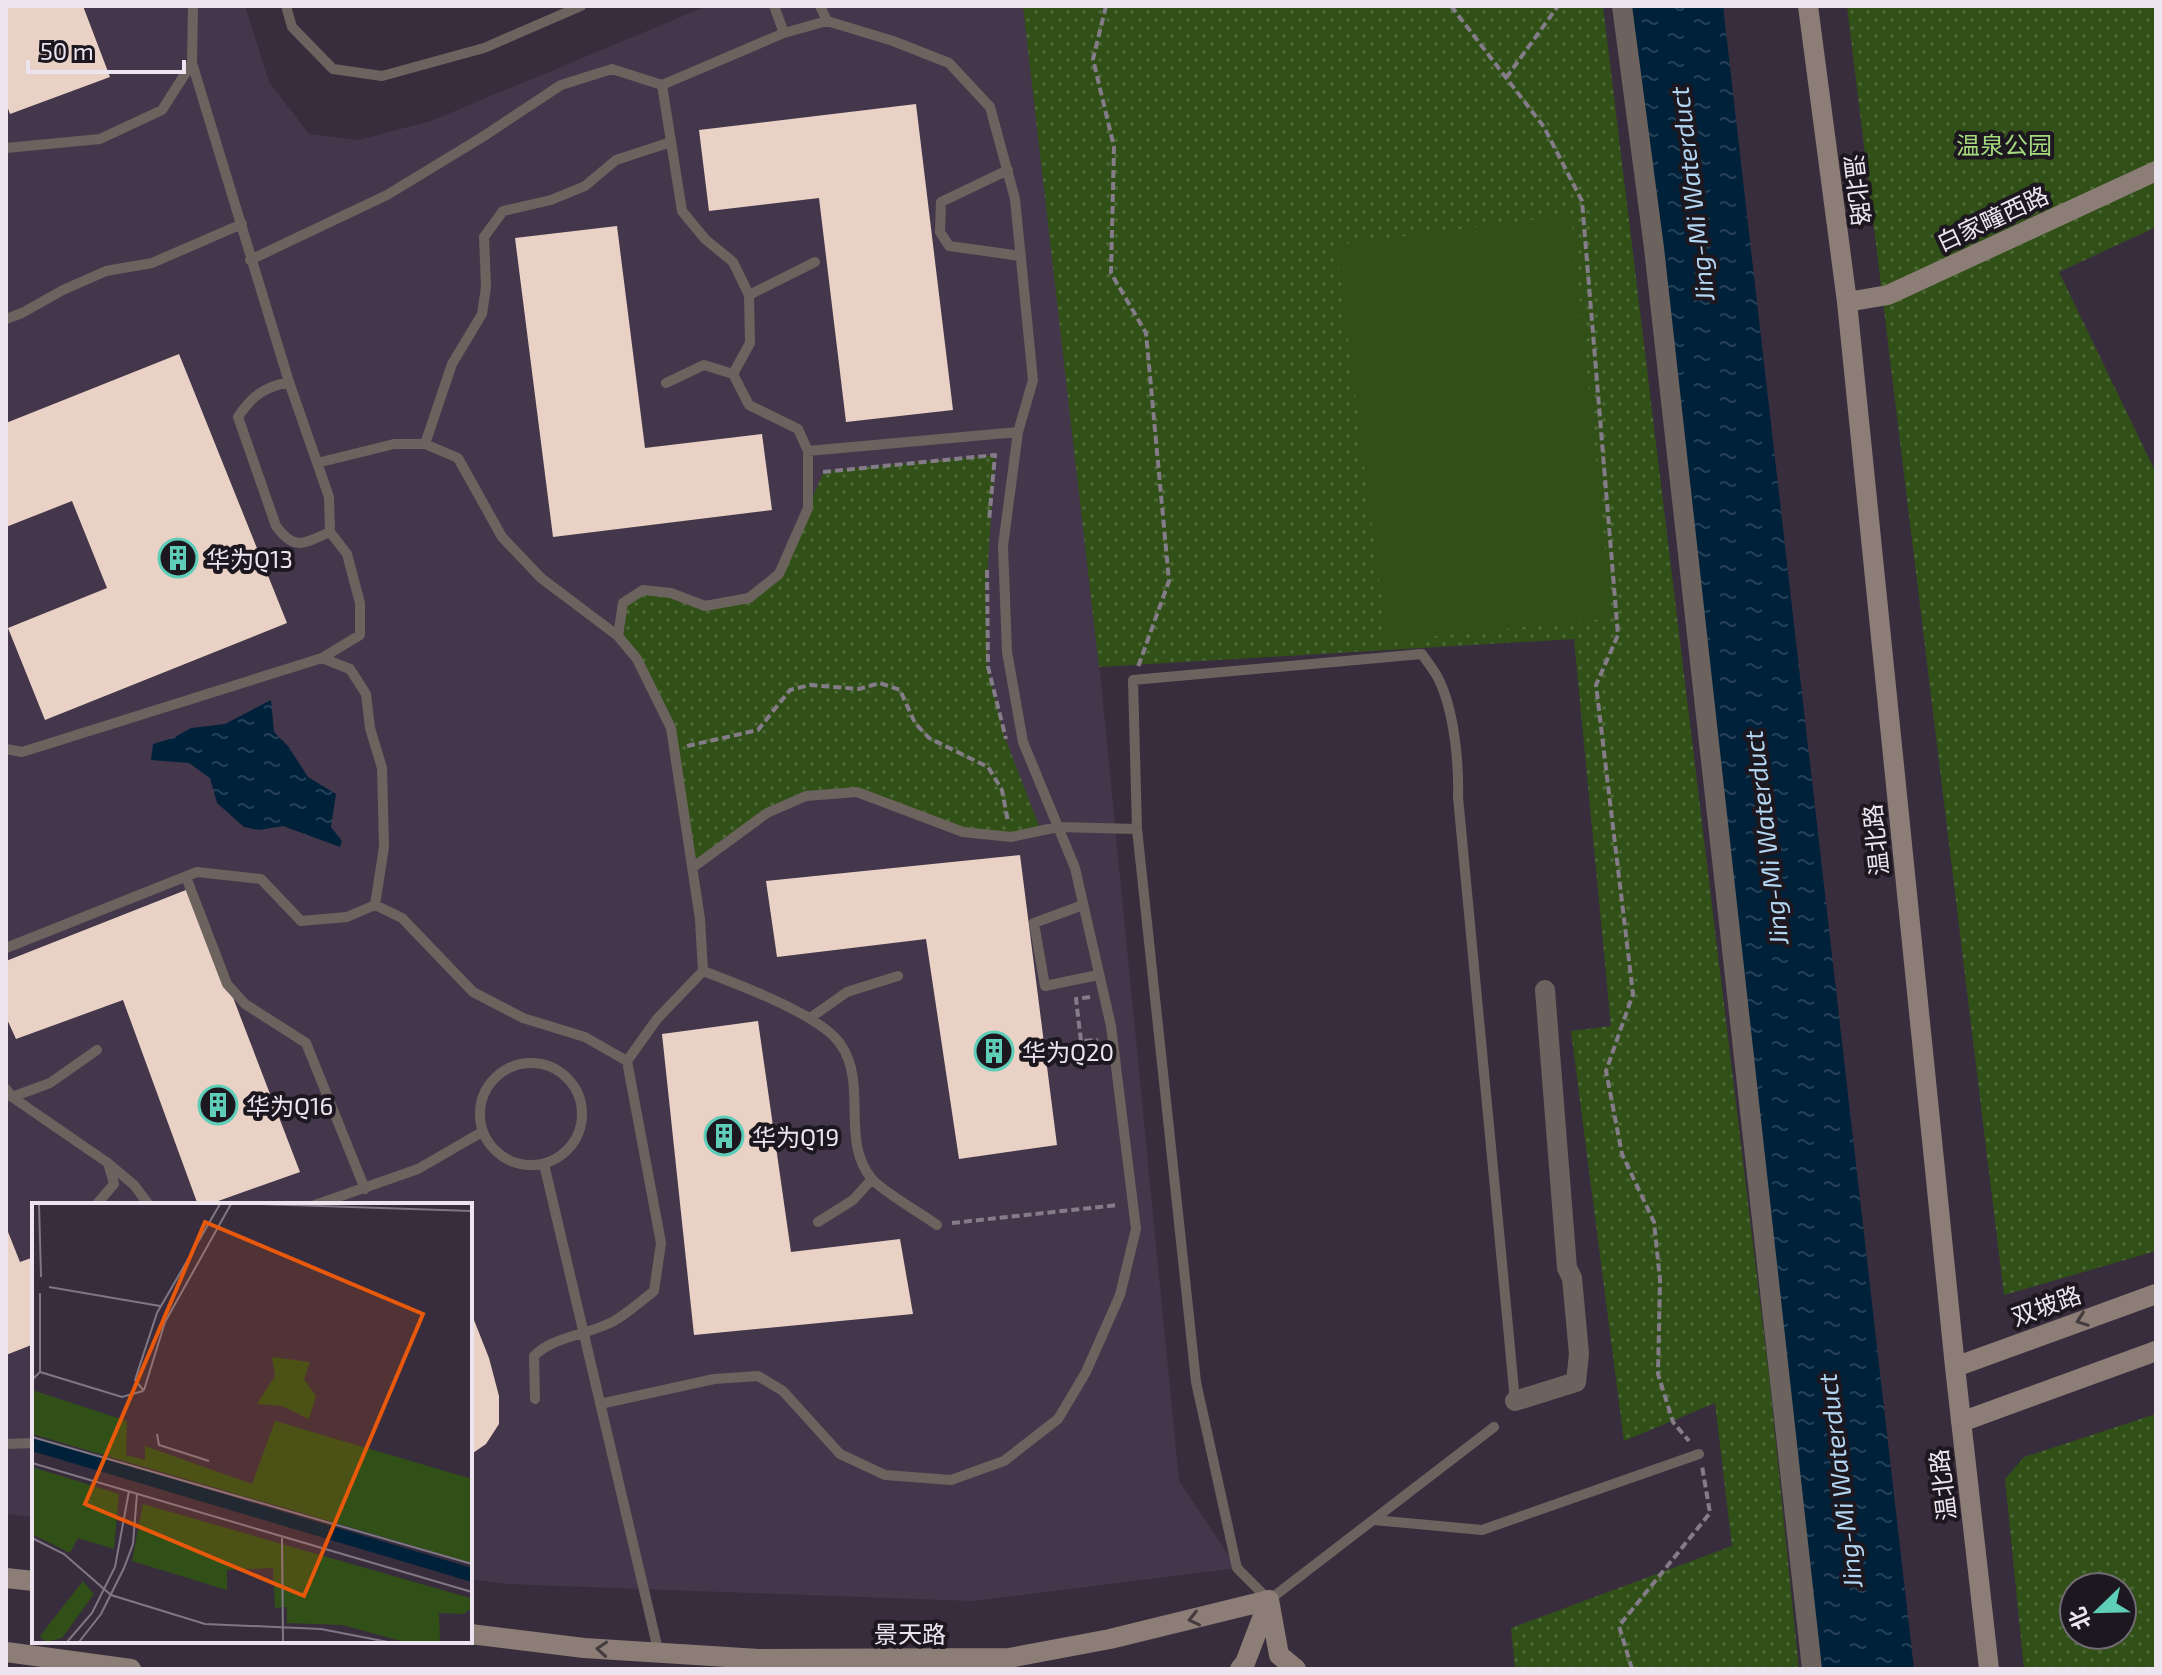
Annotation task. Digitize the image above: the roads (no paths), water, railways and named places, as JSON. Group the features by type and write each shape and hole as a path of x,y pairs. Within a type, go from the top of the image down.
{"main road":[{"name":"温北路","path":"1808,6 1847,302 1955,1367 1989,1669"},
{"name":"白家疃西路","path":"1847,302 1888,295 2156,171"},
{"name":"双坡路","path":"1955,1367 2156,1294"},
{"path":"1961,1422 2156,1351"},
{"path":"6,1578 32,1581"},
{"name":"景天路","path":"472,1634 584,1648 759,1659 1009,1658 1110,1639 1269,1600"},
{"path":"1240,1669 1269,1600"},
{"path":"1269,1600 1279,1655 1296,1669"},
{"path":"6,1652 131,1669"}],"street":[{"path":"1622,6 1654,248 1812,1669"},
{"path":"1515,1401 1576,1382 1579,1354 1572,1278 1567,1268 1545,990"}],"lane":[{"path":"6,749 22,752 322,658 360,635 360,603 347,554 330,532 329,497 250,260 242,224 192,63 193,6"},
{"path":"286,6 292,27 333,69 382,76 484,48 581,6"},
{"path":"774,6 784,33"},
{"path":"820,6 827,21"},
{"path":"250,260 387,195 561,85 612,69 662,85 784,33 827,21 893,41 949,63 990,107 1015,199 1033,380 1018,432 1003,546 1007,652 1023,742 1075,868 1111,1026 1136,1229 1120,1295 1086,1372 1058,1419 1004,1461 951,1480 885,1475 840,1454 783,1391 758,1376 714,1379 600,1404"},
{"path":"6,148 100,139 162,110 192,63"},
{"path":"662,85 682,211 705,239 733,262 749,295 750,343 733,374"},
{"path":"425,444 452,364 482,314 486,287 484,237 503,211 551,200 585,186 616,160 671,142"},
{"path":"1008,170 941,202 940,232 949,246 1021,256"},
{"path":"6,319 106,271 152,263 242,224"},
{"path":"749,295 815,262"},
{"path":"618,636 623,603 643,590 671,593 705,606 749,598 779,574 808,508 808,451 798,429 749,405 733,374 704,365 666,383"},
{"path":"289,382 269,386 250,400 238,417 276,526 286,540 301,544 330,532"},
{"path":"808,451 1018,432"},
{"path":"317,463 394,444 425,444 458,458 502,537 541,578 618,636 637,659 671,728 700,919 703,971 657,1019 627,1061 661,1243 654,1291 615,1321 584,1335 543,1346 534,1356 535,1399"},
{"path":"1494,1427 1269,1600 1237,1568 1196,1382 1137,829 1133,680 1422,654 1439,679 1448,709 1459,773 1459,813 1515,1401"},
{"path":"322,658 350,669 366,694 370,728 382,768 384,847 375,905"},
{"path":"692,868 767,813 806,796 857,792 963,832 1011,837 1058,827 1137,829"},
{"path":"6,948 197,872 261,879 301,921 347,917 375,905 402,918 473,992 523,1018 585,1037 627,1061"},
{"path":"186,877 227,984 245,1004 306,1043 365,1189"},
{"path":"1083,905 1034,923 1045,986 1098,975"},
{"path":"703,971 810,1018 841,1044 853,1075 859,1153 872,1179 937,1225"},
{"path":"810,1018 847,992 898,976"},
{"path":"9,1093 50,1083 97,1050"},
{"path":"524,1062 541,1063 557,1069 570,1080 579,1096 581,1121 572,1145 559,1157 544,1164 512,1162 498,1154 482,1132 479,1110 483,1093 493,1078 507,1068 524,1062"},
{"path":"9,1093 108,1163 134,1185 148,1203"},
{"path":"321,1203 418,1169 482,1132"},
{"path":"98,1203 114,1184 108,1163"},
{"path":"544,1164 659,1654"},
{"path":"818,1222 853,1200 872,1179"},
{"path":"6,1444 32,1443"},
{"path":"1374,1520 1482,1530 1699,1454"}],"water":[{"name":"Jing-Mi Waterduct","path":"1630,6 1723,6 1914,1669 1816,1669"},
{"path":"271,700 274,732 288,746 308,777 336,794 331,827 342,841 340,847 283,826 259,830 244,827 217,803 210,778 189,763 151,760 153,744 191,728 225,724"}],"place":[{"name":"华为Q13","path":"178,558"},
{"name":"华为Q20","path":"994,1051"},
{"name":"华为Q16","path":"218,1105"},
{"name":"华为Q19","path":"724,1136"}],"park label":[{"name":"温泉公园","path":"2004,144"}]}
